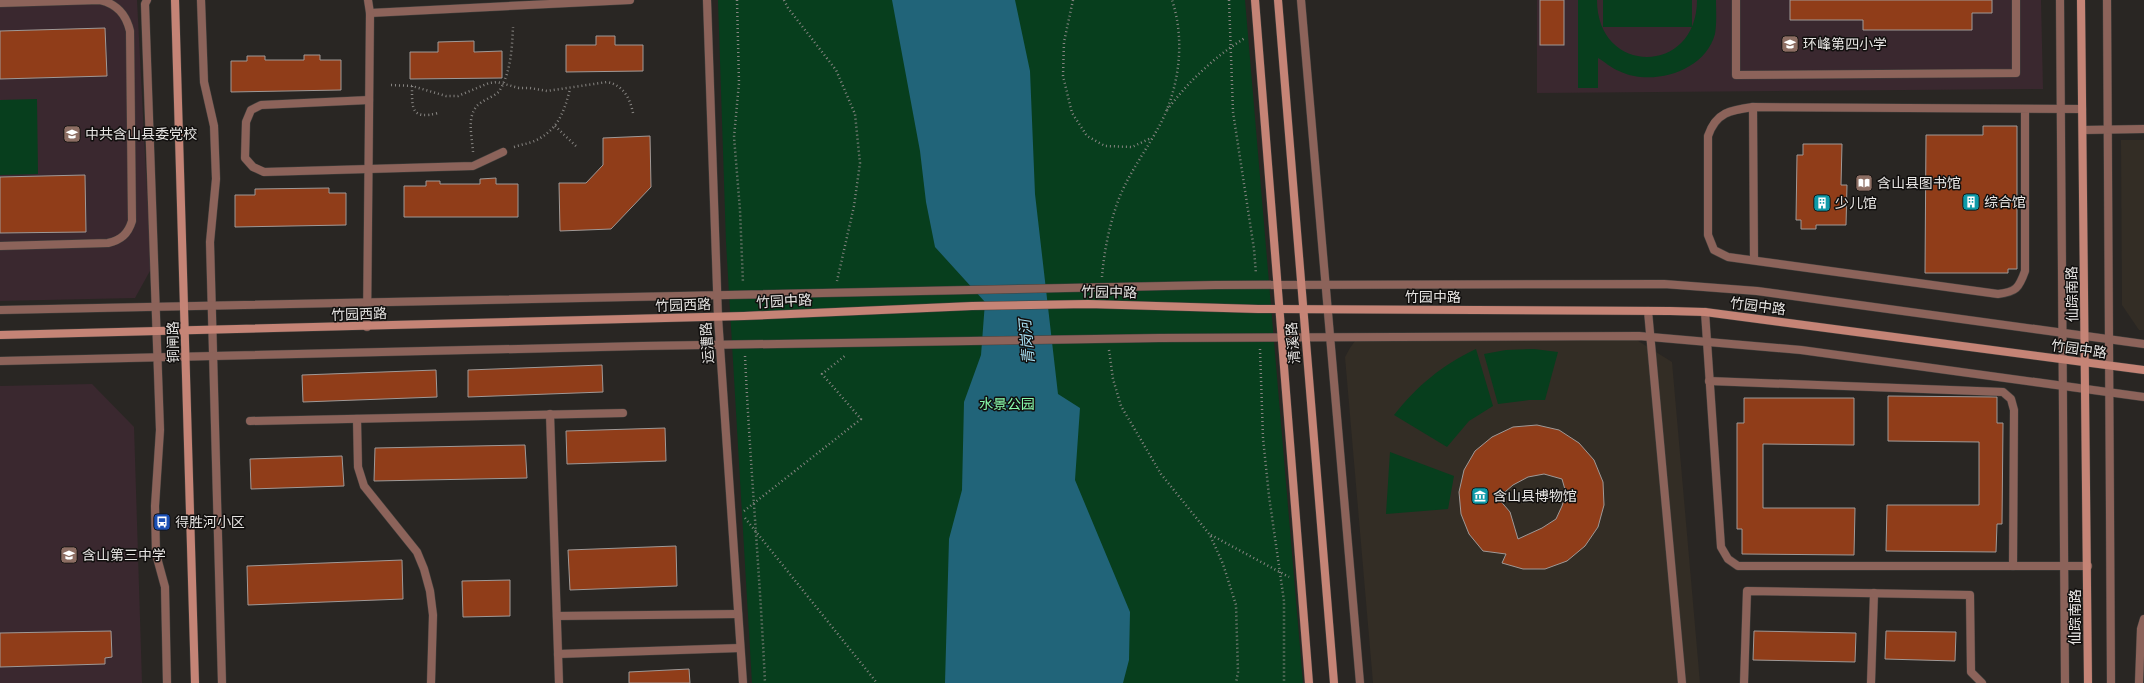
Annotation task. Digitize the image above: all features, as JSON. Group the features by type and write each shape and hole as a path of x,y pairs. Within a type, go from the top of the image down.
{"main road":[{"name":"铜闸路","path":"175,0 186,332 195,683"},
{"name":"清溪路","path":"1255,0 1281,309 1309,683"},
{"name":"清溪路","path":"1278,0 1334,683"},
{"name":"仙踪南路","path":"2081,0 2086,363 2088,683"},
{"name":"竹园中路","path":"718,317 972,306 1088,304 1328,310 1705,312 2144,370"},
{"name":"竹园西路","path":"0,335 157,333 718,317"}],"street":[{"path":"0,3 100,0 114,5 125,16 130,31 132,221 127,233 122,237 108,243 0,246"},
{"path":"148,0 145,4 160,430 155,506 156,554 165,587 167,683"},
{"path":"200,0 204,82 214,126 216,179 210,242 222,683"},
{"path":"367,327 370,13 368,0"},
{"path":"370,13 544,2 630,0"},
{"name":"运漕路","path":"707,0 718,317 743,683"},
{"path":"1301,0 1360,683"},
{"path":"1736,0 1736,74 2016,73 2016,0"},
{"path":"2060,0 2065,683"},
{"path":"2108,0 2111,683"},
{"path":"369,100 261,105 251,110 246,122 246,158 252,167 264,172 473,166 503,152"},
{"path":"2025,109 2026,271 2021,284 2012,292 1998,294 1728,257 1714,250 1708,235 1708,136 1712,124 1721,116 1734,110 1753,107 2082,109"},
{"path":"1753,107 1754,260"},
{"path":"2083,130 2144,129"},
{"path":"0,310 1279,285 1672,285 1757,291 2144,344"},
{"path":"1648,311 1682,683"},
{"path":"1705,312 1721,547 1728,559 1738,566 2088,566"},
{"path":"0,361 720,345 1108,339 1650,337 1801,350 2144,397"},
{"path":"1709,382 2003,392 2011,399 2014,410 2013,566"},
{"path":"250,421 624,413"},
{"path":"550,414 559,683"},
{"path":"357,419 358,467 364,486 417,552 430,591 433,614 430,683"},
{"path":"1744,683 1747,591 1970,594 1971,672 1982,683"},
{"path":"1872,683 1874,593"},
{"path":"557,616 738,614"},
{"path":"2139,683 2140,629 2144,619"},
{"path":"558,654 740,648"}],"path":[{"path":"784,0 788,8 836,70 855,114 860,163 854,206 834,293"},
{"path":"1073,0 1064,42 1063,76 1072,113 1087,136 1105,146 1132,147 1152,138"},
{"path":"1102,288 1104,258 1120,197 1133,168 1152,138 1172,96 1179,58 1178,17 1172,0"},
{"path":"473,166 471,118 473,110 479,104 499,92 509,65 514,27"},
{"path":"1164,114 1185,88 1213,61 1229,48 1258,31"},
{"path":"391,85 412,86 446,96 458,96 489,83 503,83 519,88 547,91 570,89 600,82 612,83 624,92 630,100 632,113"},
{"path":"412,86 412,106 415,112 419,116 438,113"},
{"path":"503,152 532,142 555,126 565,109 570,89"},
{"path":"555,126 577,147"},
{"path":"1108,339 1113,379 1121,406 1161,474 1210,535 1223,564 1236,605 1238,672 1236,683"},
{"path":"852,343 845,356 822,374 861,419 741,513 877,683"},
{"path":"1210,535 1301,584"}],"shaded area":[{"name":"中共含山县委党校","path":"0,0 137,0 151,269 135,298 0,301"},
{"name":"环峰第四小学","path":"1537,0 2041,0 2043,89 1537,93"},
{"path":"2121,140 2144,140 2144,330 2139,330 2122,305"},
{"path":"1635,339 1672,362 1700,683 1373,683 1345,357 1355,341"},
{"name":"含山第三中学","path":"92,384 134,427 142,683 0,683 0,386"}],"green space":[{"name":"水景公园","path":"718,0 1245,0 1303,683 752,683 726,242"},
{"path":"1578,0 1597,0 1601,25 1613,43 1629,53 1647,57 1665,53 1681,43 1693,25 1697,0 1716,0 1715,34 1709,47 1700,58 1689,67 1675,73 1661,76 1632,76 1616,70 1598,58 1598,88 1578,88"},
{"path":"1603,0 1692,0 1692,27 1603,27"},
{"path":"37,99 38,174 0,175 0,100"},
{"path":"1476,349 1493,406 1469,421 1447,447 1394,415 1403,404 1431,377 1452,362"},
{"path":"1534,349 1558,352 1545,400 1529,400 1498,404 1484,354 1506,350"},
{"path":"1390,452 1454,476 1448,509 1386,514"}],"water":[{"name":"青岗河","path":"892,0 1015,0 1030,71 1035,194 1058,394 1080,408 1075,480 1130,612 1129,660 1123,683 945,683 949,539 962,490 964,402 981,355 985,302 935,247 926,202 920,151"}],"building":[{"path":"1540,0 1564,0 1564,45 1540,45"},
{"path":"1790,0 1992,0 1992,13 1972,13 1972,30 1863,30 1863,20 1790,20"},
{"path":"105,28 107,76 0,79 0,31"},
{"path":"596,36 615,36 615,45 643,45 643,71 566,72 566,45 596,45"},
{"path":"474,41 474,52 502,51 502,78 410,79 410,52 438,52 438,42"},
{"path":"304,55 320,55 320,60 341,60 341,90 231,92 231,61 247,61 247,56 265,56 265,60 304,60"},
{"name":"综合馆","path":"1983,126 2017,126 2017,269 2008,269 2008,273 1925,273 1926,135 1983,135"},
{"path":"650,136 651,187 611,229 560,231 559,183 586,183 603,165 603,138"},
{"name":"少儿馆","path":"1803,144 1842,144 1841,185 1847,185 1846,225 1816,225 1816,229 1801,229 1801,220 1796,220 1797,155 1803,155"},
{"path":"85,175 86,232 0,233 0,177"},
{"path":"496,178 496,184 518,184 518,217 404,217 404,186 426,186 426,181 440,181 440,184 480,184 480,179"},
{"path":"329,188 329,193 346,193 346,225 235,227 235,195 255,195 255,189"},
{"path":"602,365 603,392 468,397 468,370"},
{"path":"436,370 437,397 303,402 302,375"},
{"path":"1888,396 1997,397 1997,423 2003,423 2002,524 1997,524 1996,552 1886,551 1887,505 1979,505 1979,442 1888,441"},
{"path":"1744,398 1854,398 1854,445 1763,444 1763,508 1855,508 1854,555 1742,554 1742,529 1737,529 1737,423 1744,423"},
{"name":"含山县博物馆","path":"1537,425 1559,430 1579,443 1594,460 1603,482 1604,505 1598,527 1585,546 1567,561 1545,569 1523,569 1502,563 1506,554 1483,551 1469,534 1461,514 1459,492 1464,470 1475,451 1492,437 1513,427","holes":["1544,474 1562,479 1566,493 1556,519 1542,528 1518,539 1510,512 1498,498 1513,485 1528,477"]},
{"path":"665,428 666,461 567,464 566,431"},
{"path":"525,445 527,478 374,481 375,448"},
{"path":"342,456 344,486 251,489 250,459"},
{"path":"676,546 677,586 570,590 568,550"},
{"path":"402,560 403,599 248,605 247,566"},
{"path":"510,580 510,616 463,617 462,581"},
{"path":"111,631 112,657 105,658 105,664 0,667 0,633"},
{"path":"1754,631 1856,633 1855,662 1753,660"},
{"path":"1886,631 1956,632 1955,661 1885,659"},
{"path":"689,669 690,683 629,683 629,672"}],"place":[{"name":"环峰第四小学","path":"1790,44"},
{"name":"中共含山县委党校","path":"72,134"},
{"name":"含山县图书馆","path":"1864,183"},
{"name":"综合馆","path":"1971,202"},
{"name":"少儿馆","path":"1822,203"},
{"name":"含山县博物馆","path":"1480,496"},
{"name":"得胜河小区","path":"162,522"},
{"name":"含山第三中学","path":"69,555"}]}
